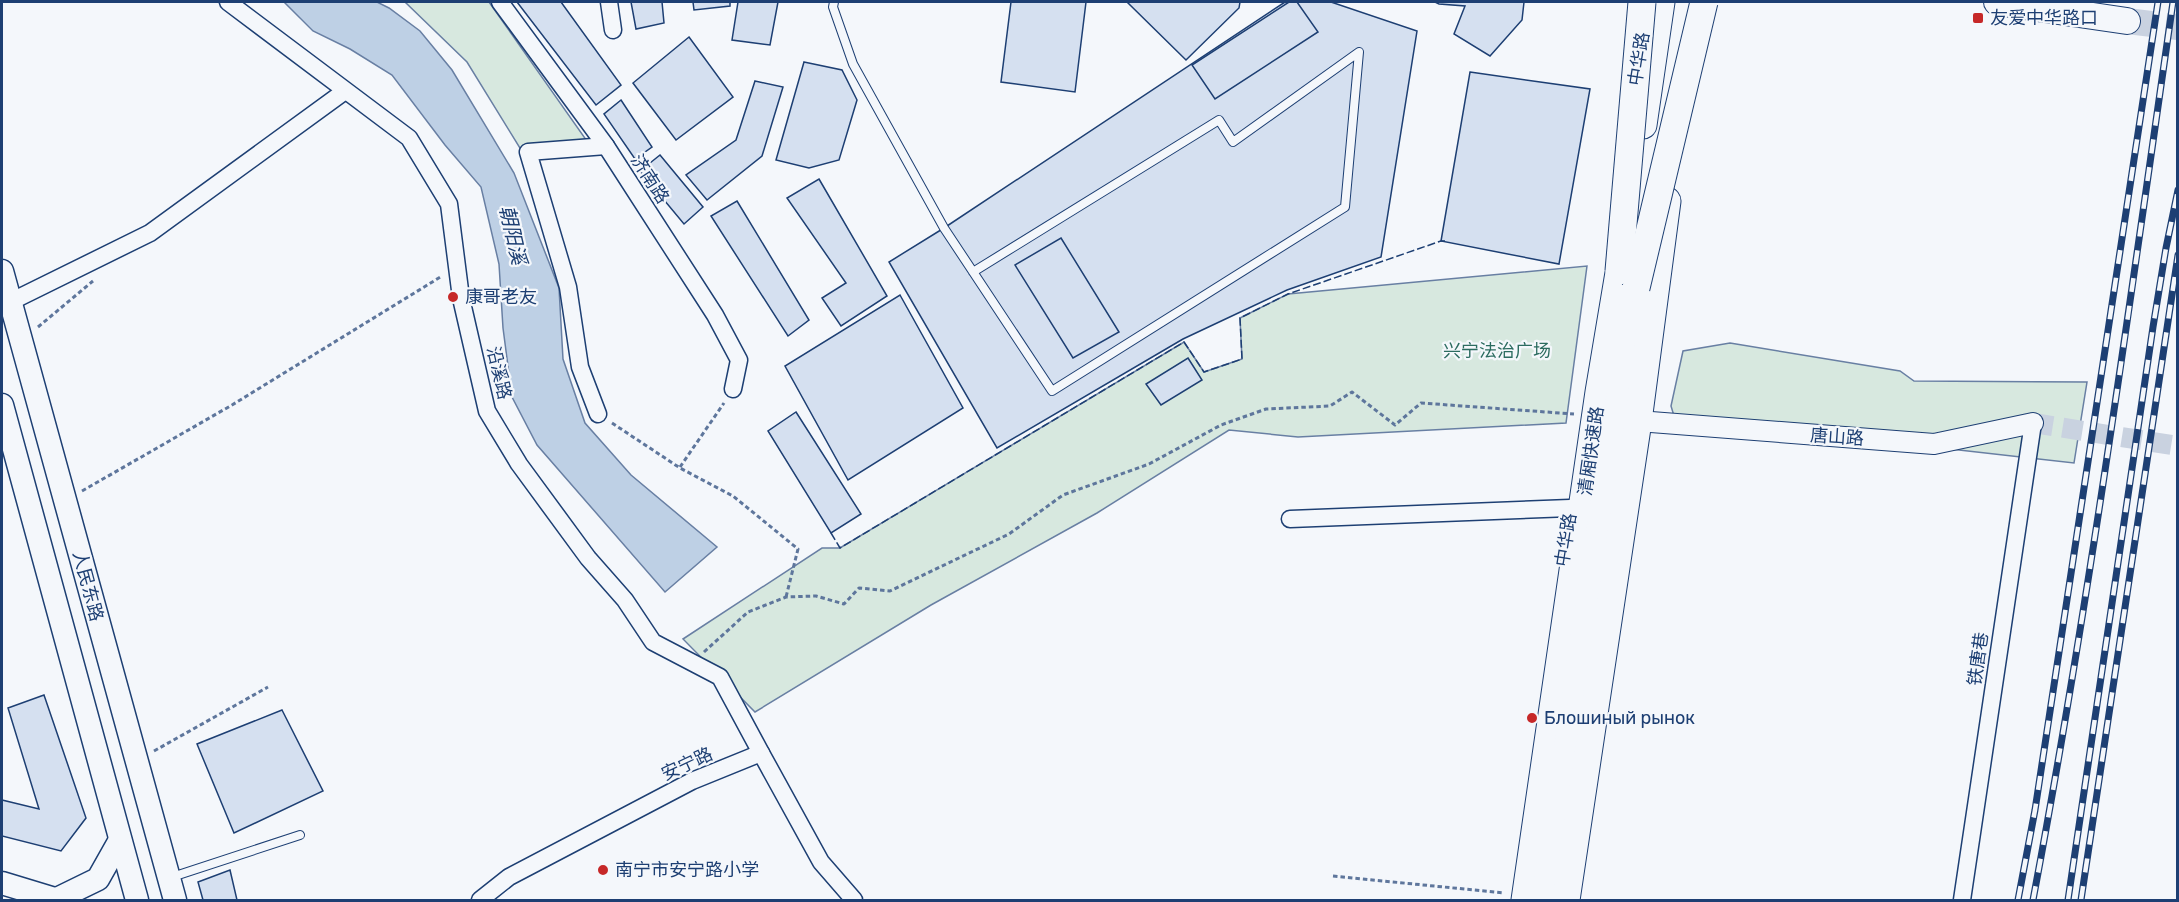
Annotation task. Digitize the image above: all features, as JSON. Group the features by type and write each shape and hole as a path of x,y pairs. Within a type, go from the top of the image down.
{"highway":[{"path":"1628,279 1642,2"},
{"name":"中华路","path":"1516,898 1570,508 1647,2"},
{"name":"清厢快速路","path":"1545,900 1628,279 1661,2"},
{"name":"清厢快速路","path":"1516,898 1599,392 1628,279 1679,2"},
{"path":"1566,900 1638,421 1692,2"},
{"path":"1628,279 1704,2"}],"main road":[{"path":"1997,2 2127,21"},
{"name":"人民东路","path":"2,271 175,900"},
{"name":"人民东路","path":"2,405 137,900"},
{"path":"2,884 56,900 98,879 120,840"}],"street":[{"name":"沿溪路","path":"228,2 409,138 449,204 461,298 487,411 519,464 588,558 625,600 653,642 720,677 761,753"},
{"name":"济南路","path":"500,2 606,146 715,315 739,360 733,389"},
{"path":"609,2 613,30"},
{"path":"10,302 150,233 345,91"},
{"path":"598,414 580,367 568,287 528,152 606,146"},
{"name":"唐山路","path":"1638,421 1934,444 2033,423"},
{"name":"铁唐巷","path":"1962,900 2033,423"},
{"path":"1290,519 1570,508"},
{"path":"761,753 821,862 854,900"},
{"name":"安宁路","path":"480,900 509,877 692,781 761,753"}],"lane":[{"path":"834,2 833,7 853,64 944,228 973,272 1052,391 1345,207 1359,52 1233,142 1219,120 973,272"},
{"path":"169,878 300,835"}],"path":[{"path":"65,501 232,405 457,266"},
{"path":"21,341 99,277"},
{"path":"680,468 733,389"},
{"path":"691,663 747,612 786,597 816,596 844,604 859,588 890,591 1009,534 1063,495 1149,464 1221,425 1266,409 1330,406 1352,392 1395,425 1421,403 1584,415"},
{"path":"598,414 680,468 733,496 798,549 786,597"},
{"path":"136,761 268,687"},
{"path":"1333,876 1516,898"}],"green space":[{"path":"405,2 489,2 594,151 523,153 467,62"},
{"name":"兴宁法治广场","path":"1587,266 1566,423 1298,437 1229,430 1097,513 931,605 755,712 683,639 822,548 840,548 1184,342 1204,372 1242,359 1240,318 1288,294"},
{"path":"1730,343 1900,371 1914,381 2087,382 2074,463 1674,416 1671,406 1683,351"}],"water":[{"name":"朝阳溪","path":"284,2 377,2 420,31 452,70 514,173 559,288 563,359 585,423 631,475 717,547 665,592 537,445 512,397 503,328 499,264 481,187 445,145 392,75 350,49 313,31"}],"building":[{"path":"517,2 561,2 621,85 596,105"},
{"path":"631,2 662,2 664,23 636,29"},
{"path":"693,2 730,2 730,6 694,10"},
{"path":"738,2 778,2 770,45 732,40"},
{"path":"1011,2 1086,2 1075,92 1001,82"},
{"path":"1127,2 1240,2 1239,8 1186,60"},
{"path":"1285,2 1331,2 1417,31 1381,257 1287,290 1183,339 997,448 889,262"},
{"path":"1289,2 1297,2 1318,32 1215,99 1192,65"},
{"path":"1435,2 1524,2 1522,20 1490,56 1454,34 1465,6"},
{"path":"689,37 733,97 676,140 633,83"},
{"path":"804,62 842,70 857,100 839,160 809,168 776,160"},
{"path":"1470,72 1590,89 1559,264 1441,241"},
{"path":"755,81 783,87 762,156 707,200 686,175 736,140"},
{"path":"621,100 652,147 635,159 604,114"},
{"path":"660,155 703,207 684,224 640,171"},
{"path":"819,179 887,296 841,326 822,298 846,283 787,198"},
{"path":"737,201 809,320 788,336 711,216"},
{"path":"1061,238 1119,332 1073,358 1015,265"},
{"path":"900,295 963,408 848,480 785,366"},
{"path":"1188,358 1202,380 1161,405 1146,384"},
{"path":"796,412 861,514 831,533 768,431"},
{"path":"44,695 86,818 61,851 2,836 2,800 39,809 8,708"},
{"path":"282,710 323,791 234,833 197,744"},
{"path":"230,870 237,900 203,900 198,882"}],"tunnel":[{"path":"2127,21 2178,27"},
{"path":"2033,423 2178,446"}],"railway":[{"path":"2018,900 2035,810 2158,2"},
{"path":"2033,900 2091,564 2173,2"},
{"path":"2068,900 2153,327 2178,190"},
{"path":"2081,900 2178,255"}],"fence":[{"path":"831,533 840,548 1184,342 1204,372 1242,359 1240,318 1288,294 1445,241"}],"place":[{"name":"友爱中华路口","path":"1978,18"},
{"name":"康哥老友","path":"453,297"},
{"name":"Блошиный рынок","path":"1532,718"},
{"name":"南宁市安宁路小学","path":"603,870"}]}
